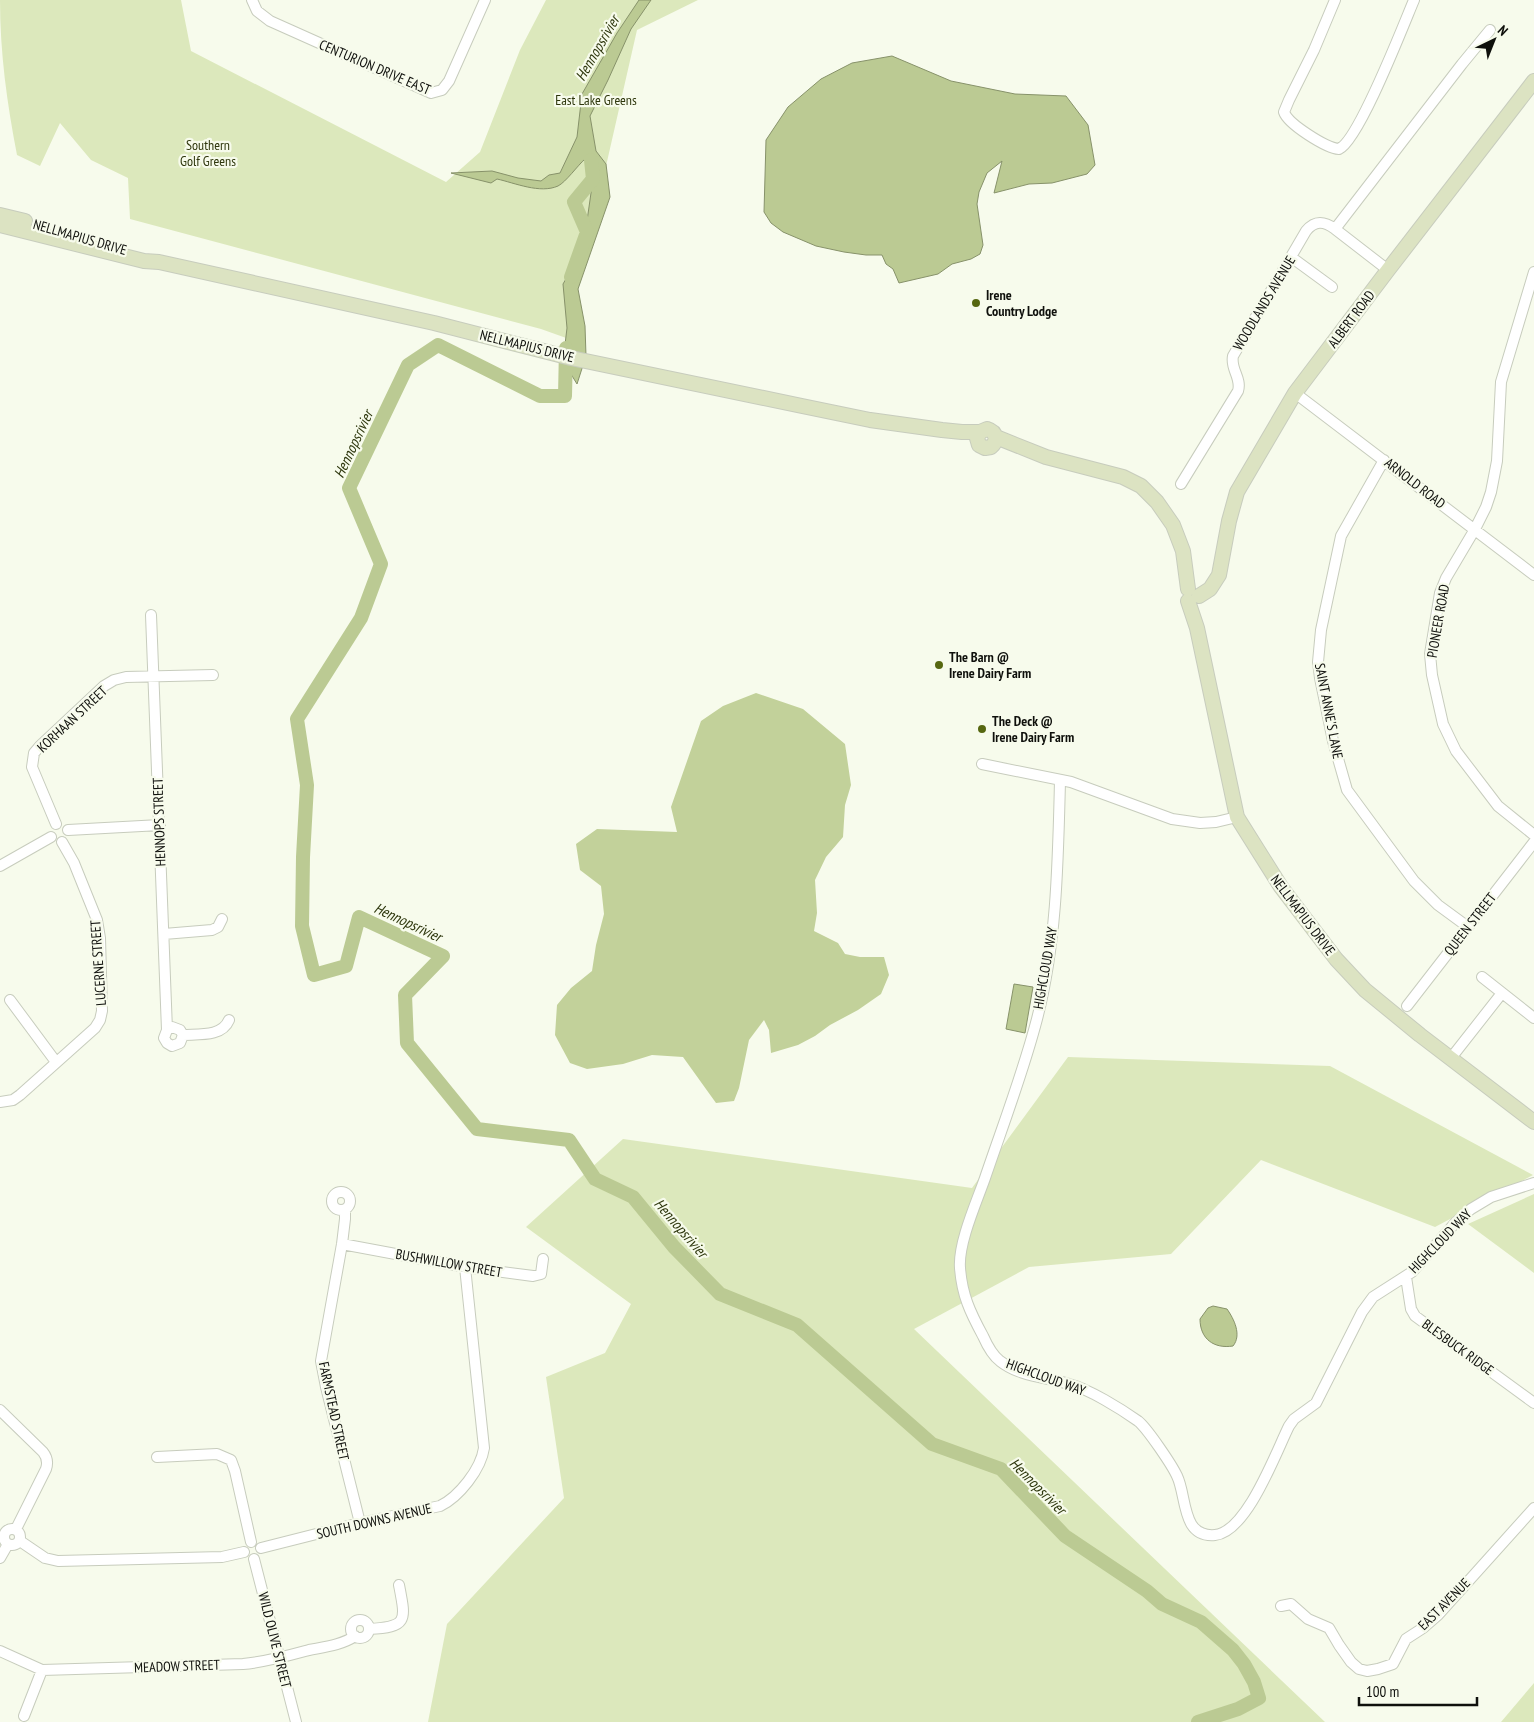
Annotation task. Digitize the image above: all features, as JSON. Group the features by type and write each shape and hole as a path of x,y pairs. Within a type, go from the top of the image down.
{"main road":[{"name":"ALBERT ROAD","path":"1194,594 1216,582 1222,564 1229,521 1237,492 1295,393 1534,81"},
{"path":"0,214 17,224"},
{"path":"0,227 17,224"},
{"name":"NELLMAPIUS DRIVE","path":"17,224 103,243 159,262 434,323 559,355 896,424 916,431 1010,444 1046,457 1116,475 1141,486 1157,502 1173,524 1180,543 1194,594 1198,628 1237,817 1280,887 1341,966 1381,1003 1534,1122"}],"street":[{"name":"CENTURION DRIVE EAST","path":"252,0 257,11 270,22 431,93 442,90 449,81 486,0"},
{"path":"1335,0 1314,50 1284,112 1287,118 1314,138 1339,149 1349,142 1361,120 1414,0"},
{"path":"1335,229 1490,30"},
{"name":"WOODLANDS AVENUE","path":"1181,484 1238,391 1240,383 1232,366 1233,356 1306,231 1313,224 1322,222 1335,229 1388,270"},
{"path":"1291,257 1332,287"},
{"name":"PIONEER ROAD","path":"1534,272 1501,382 1498,444 1494,477 1486,508 1448,572 1440,593 1430,654 1432,675 1443,724 1460,758 1498,806 1534,835"},
{"name":"ARNOLD ROAD","path":"1295,393 1534,575"},
{"name":"SAINT ANNE'S LANE","path":"1384,460 1340,536 1321,630 1318,662 1320,678 1333,741 1347,790 1414,881 1438,905 1468,927"},
{"name":"HENNOPS STREET","path":"151,615 167,1030"},
{"name":"KORHAAN STREET","path":"56,824 32,767 33,756 37,749 109,683 126,677 213,675"},
{"path":"982,764 1071,782 1172,819 1200,823 1216,822 1237,817"},
{"name":"HIGHCLOUD WAY","path":"1060,781 1054,913 1047,972 1037,1019 1015,1094 969,1222 960,1263 961,1283 967,1305 992,1352 1003,1364 1038,1378 1076,1386 1119,1409 1142,1424 1178,1477 1190,1524 1200,1533 1216,1535 1230,1529 1255,1498 1289,1426 1294,1419 1316,1403 1366,1306 1382,1289 1406,1277 1456,1222 1471,1209 1491,1196 1534,1183"},
{"path":"56,824 63,825 68,830 68,837 62,842 54,841 51,837 51,829 56,824"},
{"path":"68,830 160,826"},
{"path":"0,866 51,837"},
{"name":"LUCERNE STREET","path":"0,1102 13,1100 95,1028 102,1012 100,938 97,920 74,863 62,842"},
{"name":"QUEEN STREET","path":"1407,1006 1534,842"},
{"path":"164,934 212,930 218,927 222,919"},
{"path":"1482,977 1534,1018"},
{"path":"1451,1058 1502,993"},
{"path":"10,1000 56,1062"},
{"path":"183,1035 220,1030 226,1026 229,1020"},
{"path":"172,1027 178,1028 183,1035 180,1043 172,1046 165,1041 164,1035 172,1027"},
{"name":"FARMSTEAD STREET","path":"345,1210 346,1219 322,1361 326,1387 360,1523"},
{"name":"BUSHWILLOW STREET","path":"342,1244 466,1267 533,1276 540,1274 543,1259"},
{"name":"SOUTH DOWNS AVENUE","path":"261,1548 444,1504 458,1492 480,1464 484,1448 483,1432 466,1267"},
{"name":"BLESBUCK RIDGE","path":"1406,1277 1411,1309 1415,1316 1534,1403"},
{"path":"0,1410 43,1452 47,1462 46,1469 16,1529"},
{"path":"157,1457 217,1454 231,1460 251,1542"},
{"name":"EAST AVENUE","path":"1282,1606 1291,1604 1308,1619 1327,1626 1343,1651 1359,1669 1370,1671 1386,1667 1394,1662 1406,1640 1438,1615 1534,1508"},
{"path":"16,1529 20,1533 20,1541 14,1545 8,1544 4,1539 2,1531 16,1529"},
{"path":"20,1541 45,1558 58,1562 222,1557 244,1552"},
{"path":"251,1542 258,1543 261,1548 260,1556 254,1559 248,1557 244,1552 246,1545 251,1542"},
{"path":"0,1558 8,1544"},
{"name":"WILD OLIVE STREET","path":"254,1559 296,1722"},
{"name":"MEADOW STREET","path":"0,1651 42,1670 259,1663 344,1642 355,1636 351,1628 356,1621 365,1622 368,1629 394,1626 402,1620 404,1613 399,1585"},
{"path":"24,1716 42,1670"}],"green space":[{"name":"Southern Golf Greens","path":"0,0 181,0 191,51 446,182 480,152 520,50 546,0 698,0 637,30 578,289 569,339 541,329 130,219 128,178 91,160 60,123 40,166 17,155 5,78"},
{"path":"1068,1057 1330,1066 1533,1175 1435,1227 1261,1160 1171,1254 1029,1267 914,1329 1325,1722 428,1722 447,1624 564,1498 546,1377 605,1353 631,1304 526,1227 623,1139 972,1188"},
{"path":"1534,1194 1534,1273 1468,1224"},
{"path":"1534,1683 1534,1722 1501,1722"}],"shaded area":[{"path":"639,0 651,0 631,29 590,116 596,151 606,164 610,197 578,289 585,326 586,356 577,384 563,361 567,328 563,284 577,260 585,235 593,179 585,159 561,184 543,189 497,179 491,183 451,173 492,171 518,178 541,181 549,175 560,173 577,137 582,94 617,33"},
{"path":"892,56 951,81 1015,94 1066,96 1088,125 1095,165 1087,174 1052,183 1029,184 994,193 1002,161 987,173 979,192 977,204 983,245 980,254 971,259 952,264 938,274 899,283 893,269 886,264 882,255 844,252 816,246 783,232 771,223 764,212 766,140 788,107 821,79 852,63"},
{"path":"756,693 803,709 845,744 851,785 845,805 843,837 826,857 815,880 817,913 814,931 838,943 845,954 860,957 884,957 889,975 881,994 815,1036 798,1045 771,1053 769,1030 764,1020 749,1040 739,1088 734,1101 716,1103 683,1057 652,1055 623,1064 587,1069 570,1063 555,1035 557,1005 571,988 592,971 604,914 601,886 580,870 576,844 597,829 677,832 671,807 701,721 723,706"},
{"path":"1014,984 1033,987 1025,1033 1006,1029"},
{"path":"1213,1306 1227,1309 1232,1317 1237,1332 1236,1342 1233,1346 1226,1347 1214,1344 1202,1332 1200,1319 1208,1308"}],"waterway":[{"name":"Hennopsrivier","path":"571,277 587,232 574,202 593,179 591,160"},
{"name":"Hennopsrivier","path":"566,348 565,396 540,396 438,345 408,365 349,488 381,564 361,618 297,719 307,785 302,926 314,975 346,966 359,917 443,956 405,995 407,1043 477,1129 569,1140 595,1179 633,1197 674,1247 720,1294 797,1325 932,1444 1001,1469 1065,1536 1147,1591 1162,1604 1201,1622 1233,1650 1244,1664 1254,1682 1259,1698 1238,1709 1198,1722"}],"place":[{"name":"Irene Country Lodge","path":"976,303"},
{"name":"The Barn @ Irene Dairy Farm","path":"939,665"},
{"name":"The Deck @ Irene Dairy Farm","path":"982,729"}],"park label":[{"name":"East Lake Greens","path":"596,100"}]}
